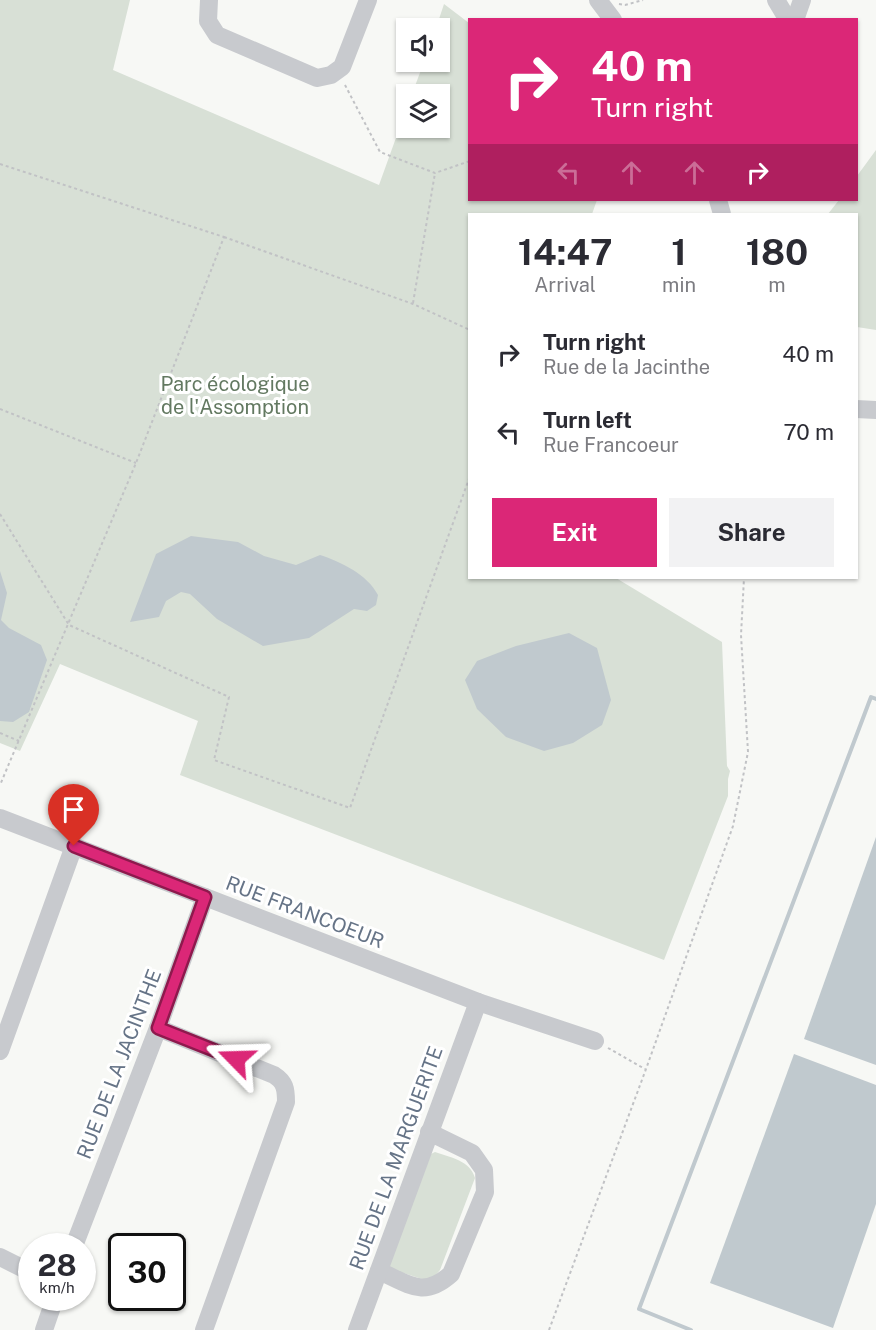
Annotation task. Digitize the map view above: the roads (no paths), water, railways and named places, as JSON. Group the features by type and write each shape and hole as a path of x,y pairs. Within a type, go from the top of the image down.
{"street":[{"path":"209,0 208,21 217,35 317,78 332,75 342,67 368,0"},
{"path":"599,0 612,18"},
{"path":"776,0 787,18"},
{"path":"796,18 802,0"},
{"path":"858,409 876,410"},
{"name":"RUE FRANCOEUR","path":"0,818 478,1002 595,1041"},
{"path":"0,1051 74,846"},
{"name":"RUE DE LA JACINTHE","path":"79,1233 158,1028 205,897"},
{"name":"RUE DE LA MARGUERITE","path":"357,1330 478,1002"},
{"path":"158,1028 274,1075 282,1080 286,1089 286,1102 204,1330"},
{"path":"379,1271 420,1289 428,1288 443,1280 451,1274 485,1192 484,1170 472,1153 429,1132"},
{"path":"0,1257 18,1266"},
{"path":"44,1330 51,1311"}],"waterway":[{"path":"691,1330 639,1309 871,697 876,699"}],"park label":[{"name":"Parc écologique de l'Assomption","path":"235,396"}]}
